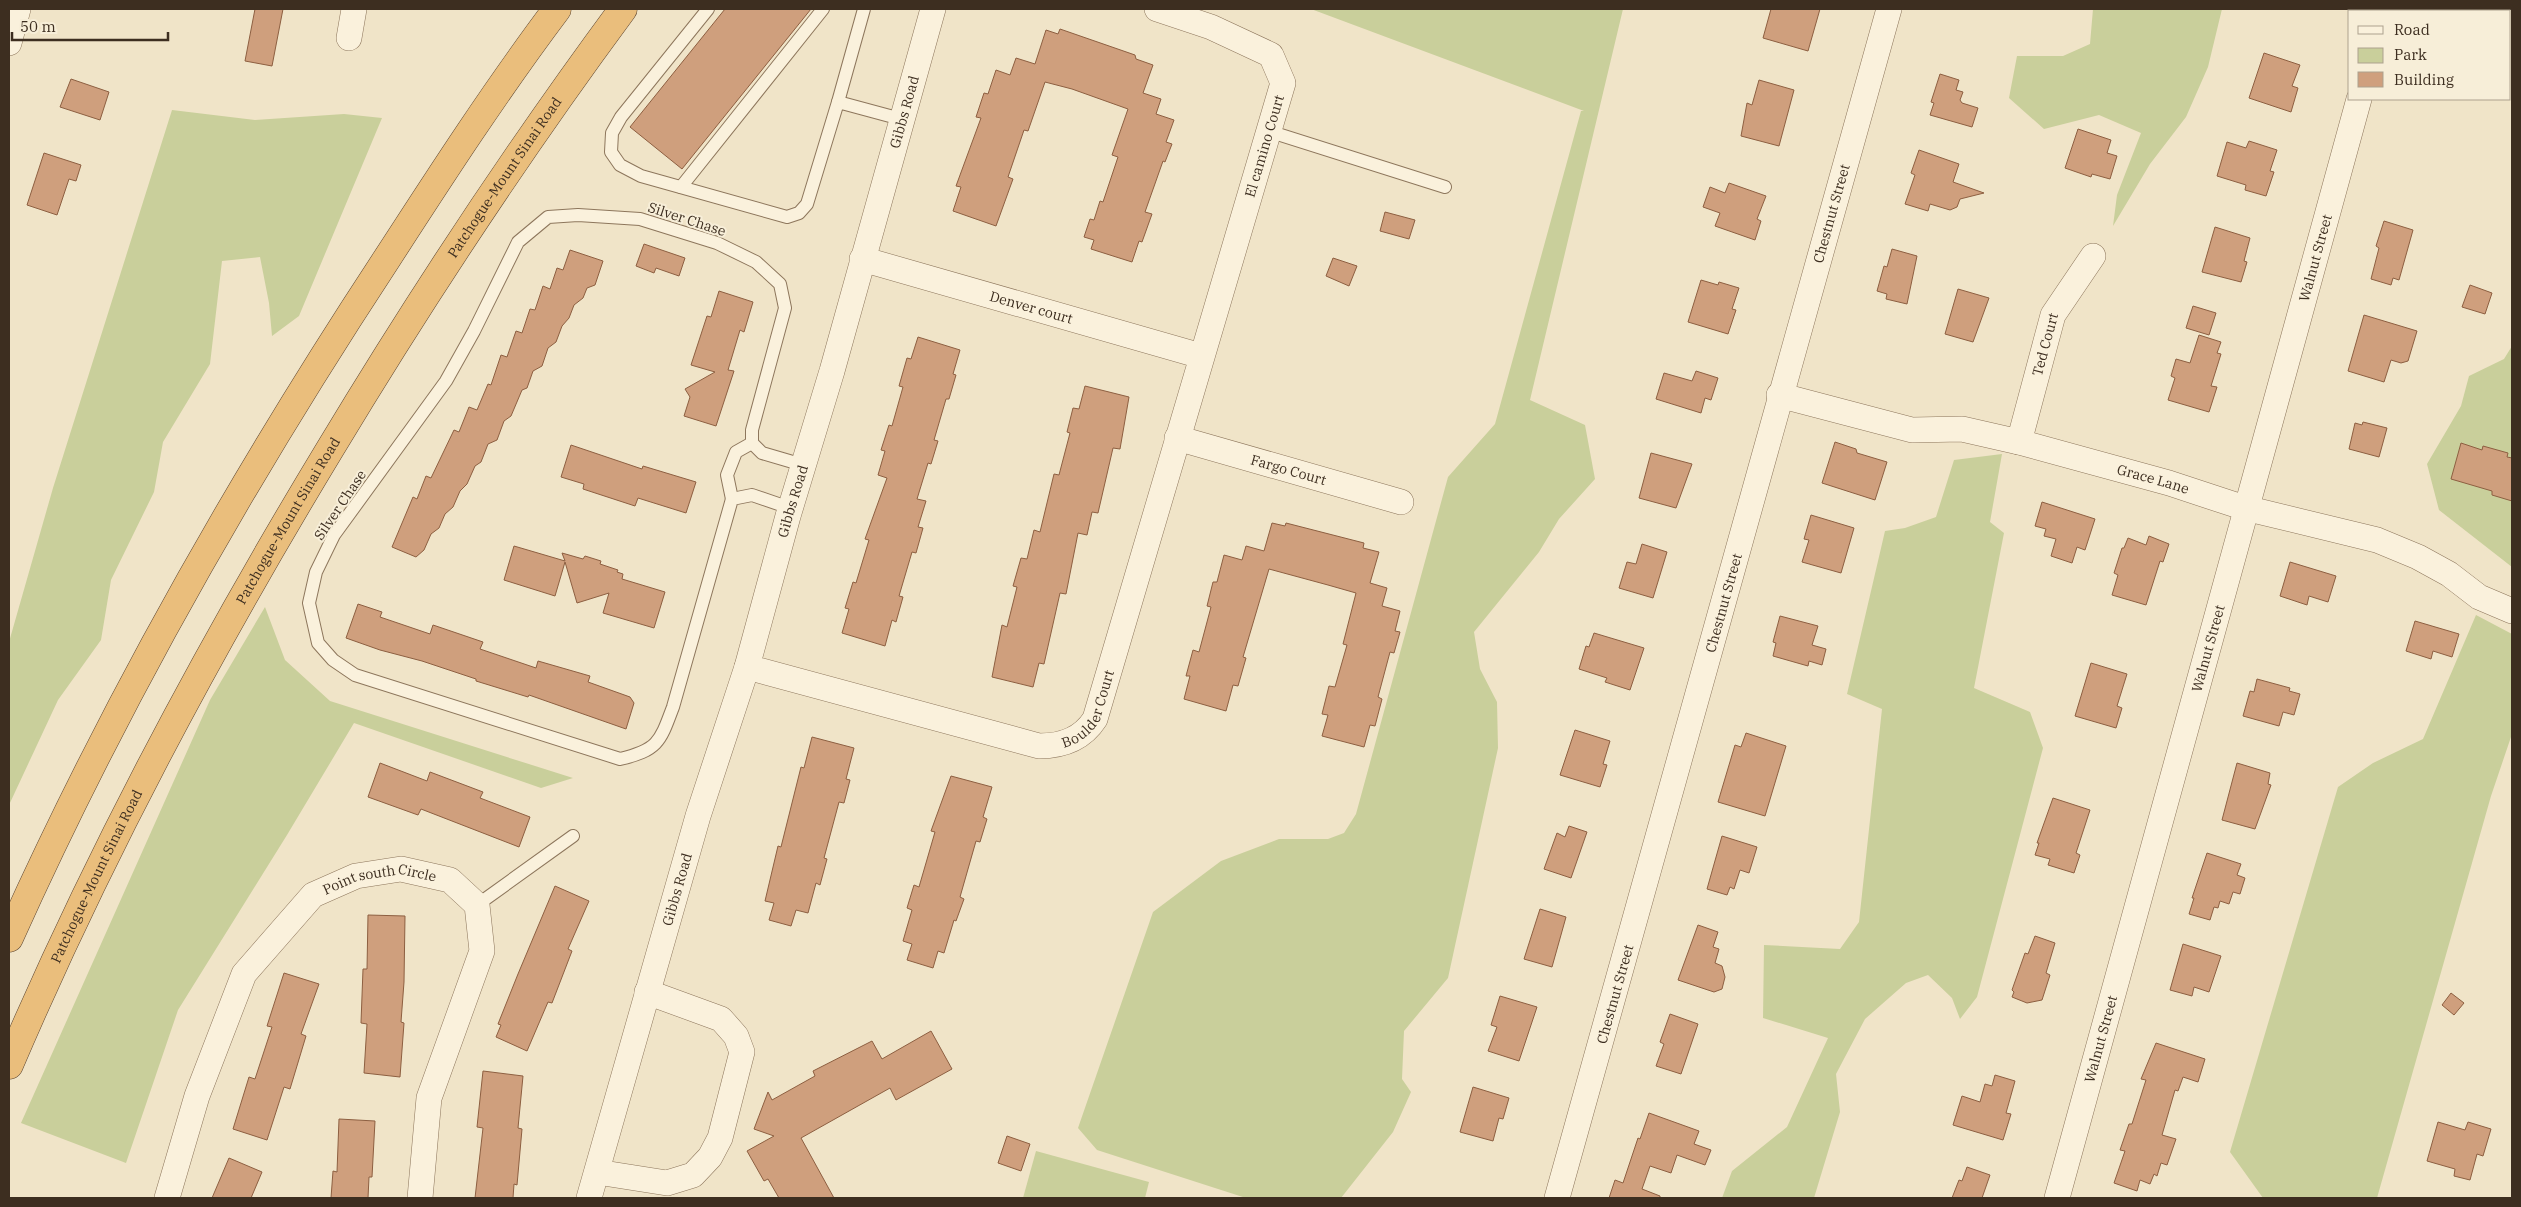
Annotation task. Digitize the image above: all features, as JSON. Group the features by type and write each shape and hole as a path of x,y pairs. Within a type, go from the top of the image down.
{"highway":[{"path":"9,938 114,721 239,494 316,367 448,165 557,9"},
{"name":"Patchogue-Mount Sinai Road","path":"9,1065 41,990 179,710 291,513 411,315 571,79 623,9"}],"street":[{"path":"9,43 18,9"},
{"path":"348,38 354,9"},
{"name":"Gibbs Road","path":"589,1198 698,816 747,667 790,508 932,9"},
{"name":"El camino Court","path":"1157,9 1211,27 1271,55 1283,83 1201,356"},
{"name":"Chestnut Street","path":"1557,1198 1650,874 1779,395 1888,9"},
{"name":"Walnut Street","path":"2057,1198 2245,508 2359,100"},
{"name":"Ted Court","path":"2019,442 2053,315 2094,256"},
{"name":"Denver court","path":"862,259 1201,356"},
{"name":"Boulder Court","path":"747,667 1039,746 1054,746 1073,739 1090,727 1100,708 1201,356"},
{"name":"Grace Lane","path":"1779,395 1912,430 1962,428 2169,483 2245,508 2376,540 2418,557 2450,574 2479,598 2512,611"},
{"name":"Fargo Court","path":"1177,438 1401,502"},
{"name":"Point south Circle","path":"167,1198 197,1096 244,974 313,895 356,876 401,869 450,880 477,905"},
{"path":"420,1198 429,1098 482,951 477,905"},
{"path":"596,1172 667,1183 693,1175 710,1157 720,1138 742,1052 736,1036 721,1019 647,992"}],"lane":[{"path":"708,9 621,117 612,133 611,152 620,165 641,176 787,217 799,213 807,204 864,9"},
{"path":"680,187 823,9"},
{"path":"838,102 901,119"},
{"path":"1268,131 1445,187"},
{"name":"Silver Chase","path":"732,498 673,707 662,738 643,754 620,760 355,675 333,660 318,642 308,603 316,572 334,536 446,381 474,331 518,242 548,217 578,215 640,219 717,243 756,262 780,284 785,308 752,430 752,443"},
{"path":"790,508 752,495 732,498 727,475 736,452 752,443 762,452 803,465"},
{"path":"477,905 573,836"}],"green space":[{"path":"1311,9 1623,9 1530,400 1585,425 1595,479 1559,519 1539,552 1474,632 1480,669 1497,702 1498,748 1448,978 1404,1031 1402,1079 1411,1092 1393,1132 1341,1198 1246,1198 1097,1150 1078,1128 1153,912 1221,861 1279,839 1328,839 1344,833 1356,814 1448,477 1495,424 1581,111 1584,111"},
{"path":"2093,9 2222,9 2208,67 2186,117 2150,164 2113,226 2117,195 2141,133 2099,115 2044,129 2009,98 2017,56 2063,56 2090,44"},
{"path":"172,110 255,120 344,114 382,118 299,316 272,336 269,303 260,257 222,261 210,364 163,442 154,492 111,580 101,640 58,700 9,805 9,642 53,488"},
{"path":"2512,346 2512,567 2439,510 2427,464 2461,406 2469,376 2504,359"},
{"path":"2002,454 1990,522 2004,533 1974,688 2030,712 2043,748 1977,997 1960,1019 1952,998 1928,975 1906,983 1865,1019 1836,1074 1840,1112 1814,1198 1722,1198 1732,1171 1787,1127 1828,1038 1763,1018 1764,945 1840,949 1859,922 1882,709 1847,694 1885,531 1905,528 1936,517 1954,460"},
{"path":"265,607 285,660 330,701 573,778 541,788 354,723 178,1010 126,1163 21,1123 210,700"},
{"path":"2476,615 2512,634 2512,734 2491,796 2377,1198 2263,1198 2230,1152 2338,787 2373,763 2423,739"},
{"path":"1036,1151 1149,1182 1145,1198 1023,1198"}],"building":[{"path":"255,9 283,9 272,66 245,61"},
{"path":"725,9 811,9 682,169 630,127"},
{"path":"1771,9 1820,9 1808,51 1763,38"},
{"path":"1060,29 1135,55 1136,59 1153,65 1143,93 1161,99 1156,114 1174,120 1166,142 1172,144 1165,162 1163,161 1145,212 1152,214 1142,242 1139,241 1132,262 1091,249 1094,240 1084,237 1090,219 1094,220 1100,201 1103,202 1118,157 1112,155 1128,109 1072,89 1045,82 1028,131 1024,130 1008,177 1013,179 996,226 953,211 961,187 956,186 981,118 976,117 984,93 988,94 996,70 1010,75 1016,58 1035,64 1046,30 1058,34"},
{"path":"2264,53 2300,65 2292,86 2298,88 2291,112 2249,98"},
{"path":"1940,74 1959,80 1956,90 1963,92 1960,100 1962,103 1978,108 1972,127 1930,115 1934,103 1931,102"},
{"path":"71,79 109,92 100,120 60,107"},
{"path":"1759,80 1794,90 1779,146 1741,136 1747,103 1752,105"},
{"path":"2078,129 2111,140 2107,153 2117,156 2110,179 2092,174 2091,177 2065,168"},
{"path":"2249,141 2277,150 2270,171 2274,172 2266,196 2245,190 2246,185 2217,176 2227,142 2246,148"},
{"path":"1919,150 1959,164 1953,182 1984,193 1960,199 1957,207 1950,210 1930,204 1928,211 1905,204 1915,175 1911,173"},
{"path":"44,153 81,165 76,181 69,179 57,215 27,205"},
{"path":"1729,183 1766,196 1757,219 1761,221 1755,240 1715,226 1720,213 1703,207 1710,187 1725,193"},
{"path":"1385,212 1415,220 1409,239 1380,231"},
{"path":"2384,221 2413,230 2399,280 2393,278 2391,285 2371,279 2379,248 2376,246"},
{"path":"2215,227 2250,238 2244,261 2247,262 2241,282 2202,272"},
{"path":"644,244 685,258 679,276 656,268 654,273 636,266"},
{"path":"1892,249 1917,256 1907,304 1886,299 1887,294 1877,291 1884,266 1887,267"},
{"path":"570,250 603,261 595,285 587,288 583,298 574,305 569,318 562,326 556,342 548,348 542,366 533,371 527,388 522,390 511,416 504,421 497,440 488,444 481,462 475,466 467,484 460,491 453,507 445,514 439,528 431,534 424,550 416,557 392,547 413,497 417,499 426,476 431,478 454,430 459,432 469,407 477,410 488,384 491,385 501,355 507,357 516,331 522,333 530,309 535,310 543,286 550,289 557,268 563,270"},
{"path":"1333,258 1357,266 1349,286 1326,276"},
{"path":"1701,280 1718,285 1719,282 1739,288 1732,309 1736,310 1728,334 1688,322"},
{"path":"2470,285 2492,293 2485,314 2462,307"},
{"path":"1958,289 1989,298 1973,342 1945,334"},
{"path":"719,291 753,302 744,332 740,330 728,370 734,371 716,426 684,416 690,397 685,389 715,372 691,365 707,316 711,317"},
{"path":"2193,306 2216,313 2209,335 2186,328"},
{"path":"2364,315 2417,331 2408,361 2401,363 2391,360 2384,382 2348,371"},
{"path":"2199,335 2221,342 2217,353 2221,354 2211,386 2217,387 2209,412 2168,400 2175,378 2171,376 2176,359 2190,363"},
{"path":"918,337 960,350 953,374 956,375 949,399 946,399 934,440 938,441 931,464 928,463 917,499 926,501 918,527 923,528 916,553 912,552 899,596 903,597 896,622 892,620 885,646 842,633 849,609 845,608 853,582 856,583 869,540 865,539 887,478 878,475 885,451 881,450 889,425 892,426 903,387 899,386 907,358 911,359"},
{"path":"1696,371 1718,378 1711,400 1705,398 1701,413 1656,399 1664,373 1692,381"},
{"path":"1085,386 1129,397 1120,449 1113,448 1098,513 1092,512 1087,535 1078,533 1066,594 1060,593 1044,664 1039,663 1033,687 992,677 1002,625 1007,627 1017,587 1013,586 1021,558 1027,559 1034,530 1040,532 1054,474 1059,475 1070,433 1067,432 1073,408 1079,409"},
{"path":"2363,422 2387,428 2379,457 2349,449 2355,423 2362,425"},
{"path":"1835,442 1856,449 1857,453 1887,462 1875,500 1822,483"},
{"path":"2461,443 2482,450 2483,446 2508,453 2507,457 2512,458 2512,501 2492,495 2492,491 2451,479"},
{"path":"571,445 642,469 643,466 696,482 686,513 638,498 635,506 583,489 584,484 561,477"},
{"path":"1651,453 1692,464 1676,508 1639,498"},
{"path":"2042,502 2095,519 2085,550 2077,547 2072,563 2051,556 2056,539 2044,536 2046,529 2035,526"},
{"path":"1811,515 1854,528 1841,573 1802,562 1809,540 1804,539"},
{"path":"1272,523 1285,526 1286,523 1364,543 1363,548 1379,552 1370,583 1387,588 1382,606 1400,611 1395,631 1400,632 1394,653 1390,652 1378,697 1382,699 1375,726 1370,725 1364,747 1322,736 1328,715 1322,714 1329,686 1335,687 1347,645 1343,644 1356,593 1269,569 1243,657 1246,658 1238,686 1233,685 1226,711 1184,699 1190,676 1186,676 1193,650 1199,652 1211,607 1207,606 1213,582 1217,582 1224,555 1242,560 1246,546 1264,551"},
{"path":"2149,536 2169,544 2163,562 2160,561 2146,605 2112,595 2118,575 2114,573 2122,548 2124,548 2128,538 2146,545"},
{"path":"1642,544 1667,552 1653,598 1619,588 1627,562 1636,564"},
{"path":"514,546 565,561 562,553 583,559 585,556 601,561 600,564 618,570 617,572 623,574 622,579 665,592 654,628 603,613 609,593 577,603 565,562 555,596 504,580"},
{"path":"2290,562 2336,576 2328,602 2309,596 2307,605 2280,596"},
{"path":"358,604 382,612 380,617 430,634 433,625 483,642 480,649 536,668 538,661 590,676 588,682 630,697 634,703 626,729 529,695 528,697 476,681 476,679 422,661 380,650 346,638"},
{"path":"1780,616 1818,626 1812,645 1826,649 1822,665 1809,661 1808,666 1773,656 1776,643 1773,642"},
{"path":"2415,621 2459,634 2452,657 2433,651 2431,659 2406,651"},
{"path":"1594,633 1644,648 1630,690 1605,682 1607,678 1579,669 1586,646 1589,647"},
{"path":"2091,663 2127,674 2117,706 2122,708 2116,728 2075,716"},
{"path":"2257,679 2290,688 2289,691 2300,694 2294,715 2283,712 2279,726 2243,716 2250,691 2254,692"},
{"path":"1575,730 1610,741 1603,764 1607,765 1600,787 1560,775"},
{"path":"1746,733 1786,746 1765,816 1718,802 1735,745 1741,747"},
{"path":"812,737 854,748 846,779 850,780 844,803 839,802 824,858 827,859 820,885 816,883 808,913 796,910 791,926 769,920 774,903 765,901 778,846 781,847 801,767 804,768"},
{"path":"380,763 427,781 430,772 483,792 480,798 530,817 519,847 421,809 418,815 368,797"},
{"path":"2237,763 2270,773 2268,784 2271,785 2255,829 2222,820"},
{"path":"951,776 992,787 983,817 987,819 980,842 976,841 960,897 964,899 956,921 954,920 944,953 938,951 933,968 907,960 912,944 903,941 912,910 907,908 914,885 919,887 935,832 931,831"},
{"path":"2053,798 2090,810 2076,853 2080,855 2074,873 2048,865 2050,859 2035,855 2039,843 2037,843"},
{"path":"1569,826 1587,832 1571,878 1544,869 1557,833 1565,837"},
{"path":"1722,836 1757,847 1749,873 1740,870 1734,889 1730,887 1727,895 1707,889"},
{"path":"2207,853 2241,864 2237,875 2245,878 2240,894 2233,892 2229,904 2220,901 2218,908 2214,907 2210,920 2189,914 2194,898 2192,898"},
{"path":"555,886 589,901 568,949 572,951 552,1003 548,1002 527,1051 496,1037 501,1025 498,1024"},
{"path":"1540,909 1566,917 1552,967 1524,959"},
{"path":"368,915 405,916 401,1022 404,1023 400,1077 364,1073 367,1024 361,1023 363,969 367,969"},
{"path":"1698,925 1718,932 1713,947 1719,949 1715,963 1722,966 1725,977 1722,989 1714,992 1678,980"},
{"path":"2035,936 2055,943 2046,973 2050,975 2042,1000 2027,1003 2012,997 2014,992 2012,990 2025,953 2028,954"},
{"path":"2183,944 2221,956 2209,992 2194,987 2192,996 2170,990"},
{"path":"284,973 319,984 301,1034 306,1036 290,1089 284,1087 267,1140 233,1129 249,1077 255,1079 272,1027 267,1026"},
{"path":"2451,993 2464,1003 2454,1015 2442,1005"},
{"path":"1500,996 1537,1007 1519,1061 1488,1051 1497,1027 1491,1025"},
{"path":"1670,1014 1698,1024 1681,1074 1656,1066 1664,1044 1660,1042"},
{"path":"931,1031 952,1069 896,1100 890,1088 801,1138 834,1198 779,1198 768,1179 764,1181 747,1151 774,1136 754,1129 768,1092 772,1100 815,1076 813,1071 872,1041 882,1059"},
{"path":"2156,1043 2205,1059 2198,1082 2183,1077 2178,1091 2175,1090 2162,1135 2176,1139 2167,1165 2161,1163 2157,1176 2154,1174 2150,1184 2140,1180 2137,1191 2114,1183 2125,1151 2120,1150 2129,1124 2132,1124 2146,1080 2141,1079"},
{"path":"483,1071 523,1076 518,1128 522,1129 517,1185 514,1184 513,1198 475,1198 483,1128 477,1127"},
{"path":"1995,1075 2015,1081 2006,1113 2011,1114 2003,1140 1953,1125 1962,1096 1980,1102 1985,1084 1992,1086"},
{"path":"1473,1087 1509,1098 1503,1119 1499,1118 1493,1141 1460,1132"},
{"path":"1649,1113 1699,1131 1694,1144 1711,1150 1705,1165 1677,1155 1671,1173 1650,1166 1642,1189 1660,1196 1660,1198 1609,1198 1615,1180 1623,1183 1638,1138 1640,1139"},
{"path":"339,1119 375,1121 372,1177 369,1177 368,1198 331,1198 333,1171 337,1172"},
{"path":"2438,1122 2465,1130 2468,1122 2491,1129 2483,1156 2477,1154 2470,1180 2454,1176 2455,1169 2427,1161"},
{"path":"1007,1136 1030,1144 1021,1171 998,1163"},
{"path":"229,1158 262,1172 251,1198 212,1198"},
{"path":"1967,1167 1990,1175 1982,1198 1952,1198 1959,1180 1962,1181"}]}
